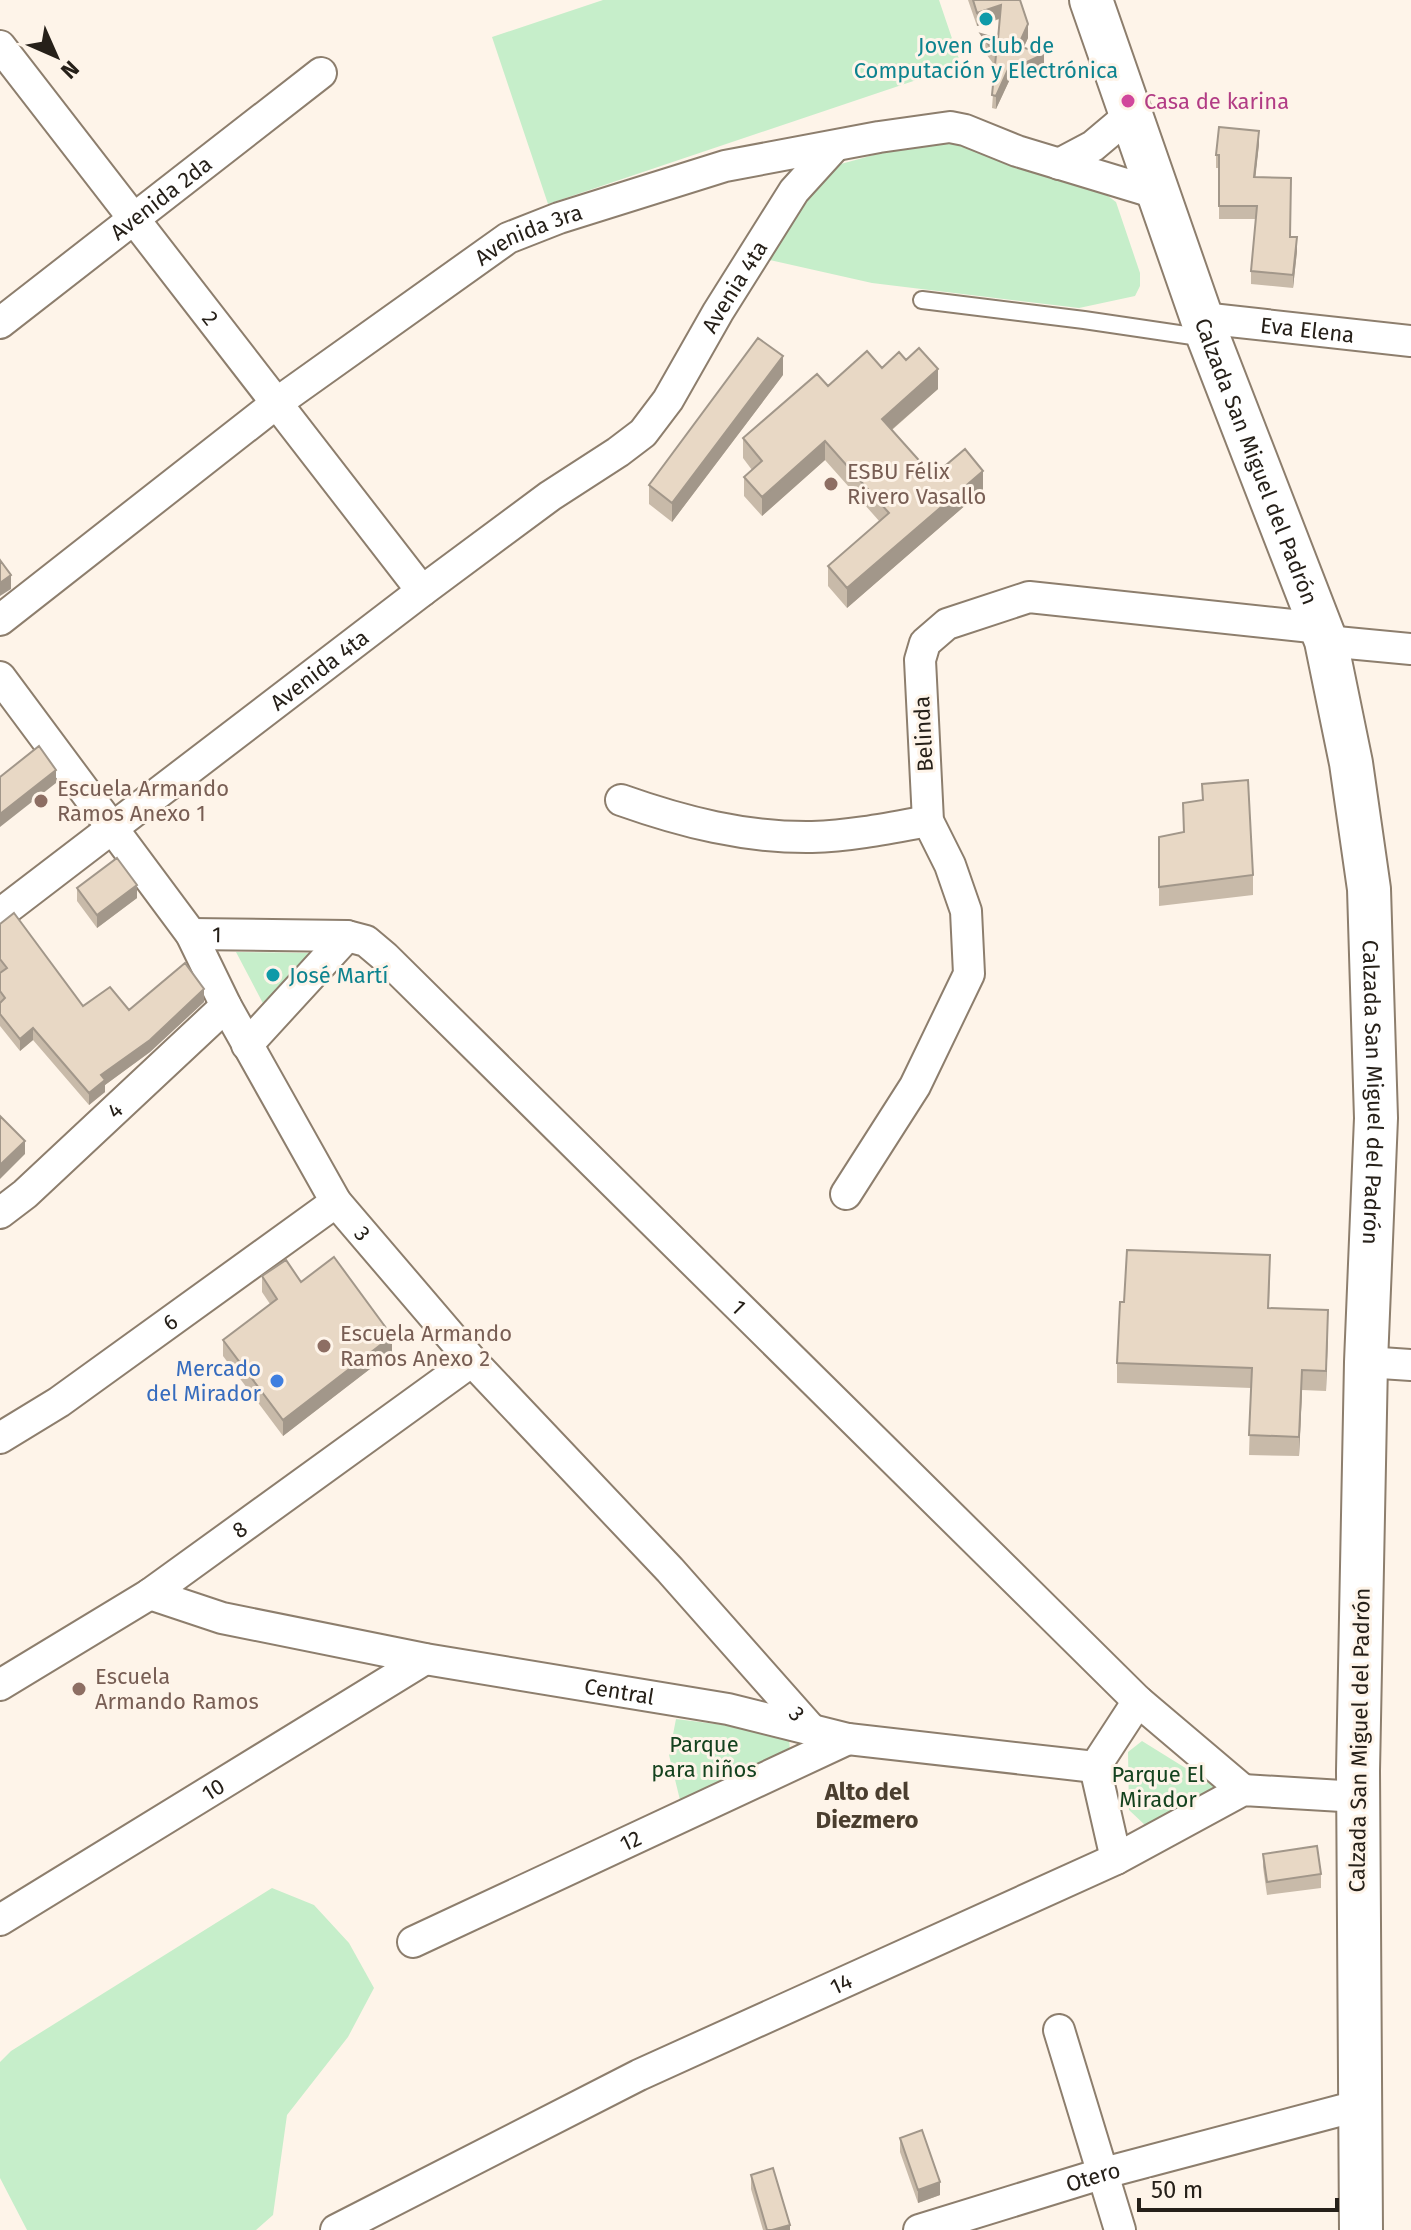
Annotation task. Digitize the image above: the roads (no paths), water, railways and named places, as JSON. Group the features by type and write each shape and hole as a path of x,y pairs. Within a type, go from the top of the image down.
{"main road":[{"name":"Calzada San Miguel del Padrón","path":"1091,0 1206,328 1324,634 1351,763 1369,889 1376,1118 1366,1362 1357,1913 1361,2230"}],"street":[{"name":"2","path":"0,46 422,591"},
{"name":"Avenida 2da","path":"0,323 321,73"},
{"path":"1059,164 1093,146 1131,114"},
{"name":"Avenida 3ra","path":"0,620 278,402 508,238 559,218 725,166 950,127 1017,151 1159,194"},
{"name":"Avenia 4ta","path":"643,433 668,400 718,312 794,191 834,147"},
{"name":"Eva Elena","path":"1206,328 1411,341"},
{"name":"Avenida 4ta","path":"0,914 422,591 550,496 643,433"},
{"name":"Belinda","path":"846,1194 915,1086 969,974 966,911 950,865 928,821 920,660 925,643 947,624 1029,597 1324,634 1411,649"},
{"name":"3","path":"0,677 191,934 247,1045 336,1202 472,1361 670,1570 809,1727"},
{"path":"621,800 674,819 751,833 812,837 862,833 928,821"},
{"name":"1","path":"191,934 347,936 366,941 1138,1701 1243,1790"},
{"path":"247,1045 347,936"},
{"name":"4","path":"0,1213 25,1194 226,1006"},
{"name":"6","path":"0,1438 59,1402 336,1202"},
{"name":"8","path":"0,1685 150,1594 472,1361"},
{"path":"1366,1362 1411,1365"},
{"name":"Central","path":"150,1594 222,1618 425,1659 728,1709 848,1739 1095,1767"},
{"name":"10","path":"0,1920 425,1659"},
{"path":"1116,1859 1095,1767 1138,1701"},
{"name":"12","path":"413,1942 848,1739"},
{"path":"1243,1790 1359,1797"},
{"name":"14","path":"336,2230 639,2075 1116,1859 1243,1790"},
{"path":"1059,2030 1120,2230"},
{"name":"Otero","path":"919,2230 1104,2173 1361,2105"}],"lane":[{"path":"922,300 1084,320 1206,328"}],"place":[{"name":"Joven Club de Computación y Electrónica","path":"986,19"},
{"name":"Casa de karina","path":"1128,101"},
{"name":"ESBU Félix Rivero Vasallo","path":"831,484"},
{"name":"Escuela Armando Ramos Anexo 1","path":"41,801"},
{"name":"José Martí","path":"273,975"},
{"name":"Escuela Armando Ramos Anexo 2","path":"324,1346"},
{"name":"Mercado del Mirador","path":"277,1381"},
{"name":"Escuela Armando Ramos","path":"79,1689"}],"district":[{"name":"Alto del Diezmero","path":"867,1806"}],"park label":[{"name":"Parque para niños","path":"704,1756"},
{"name":"Parque El Mirador","path":"1158,1786"}]}
